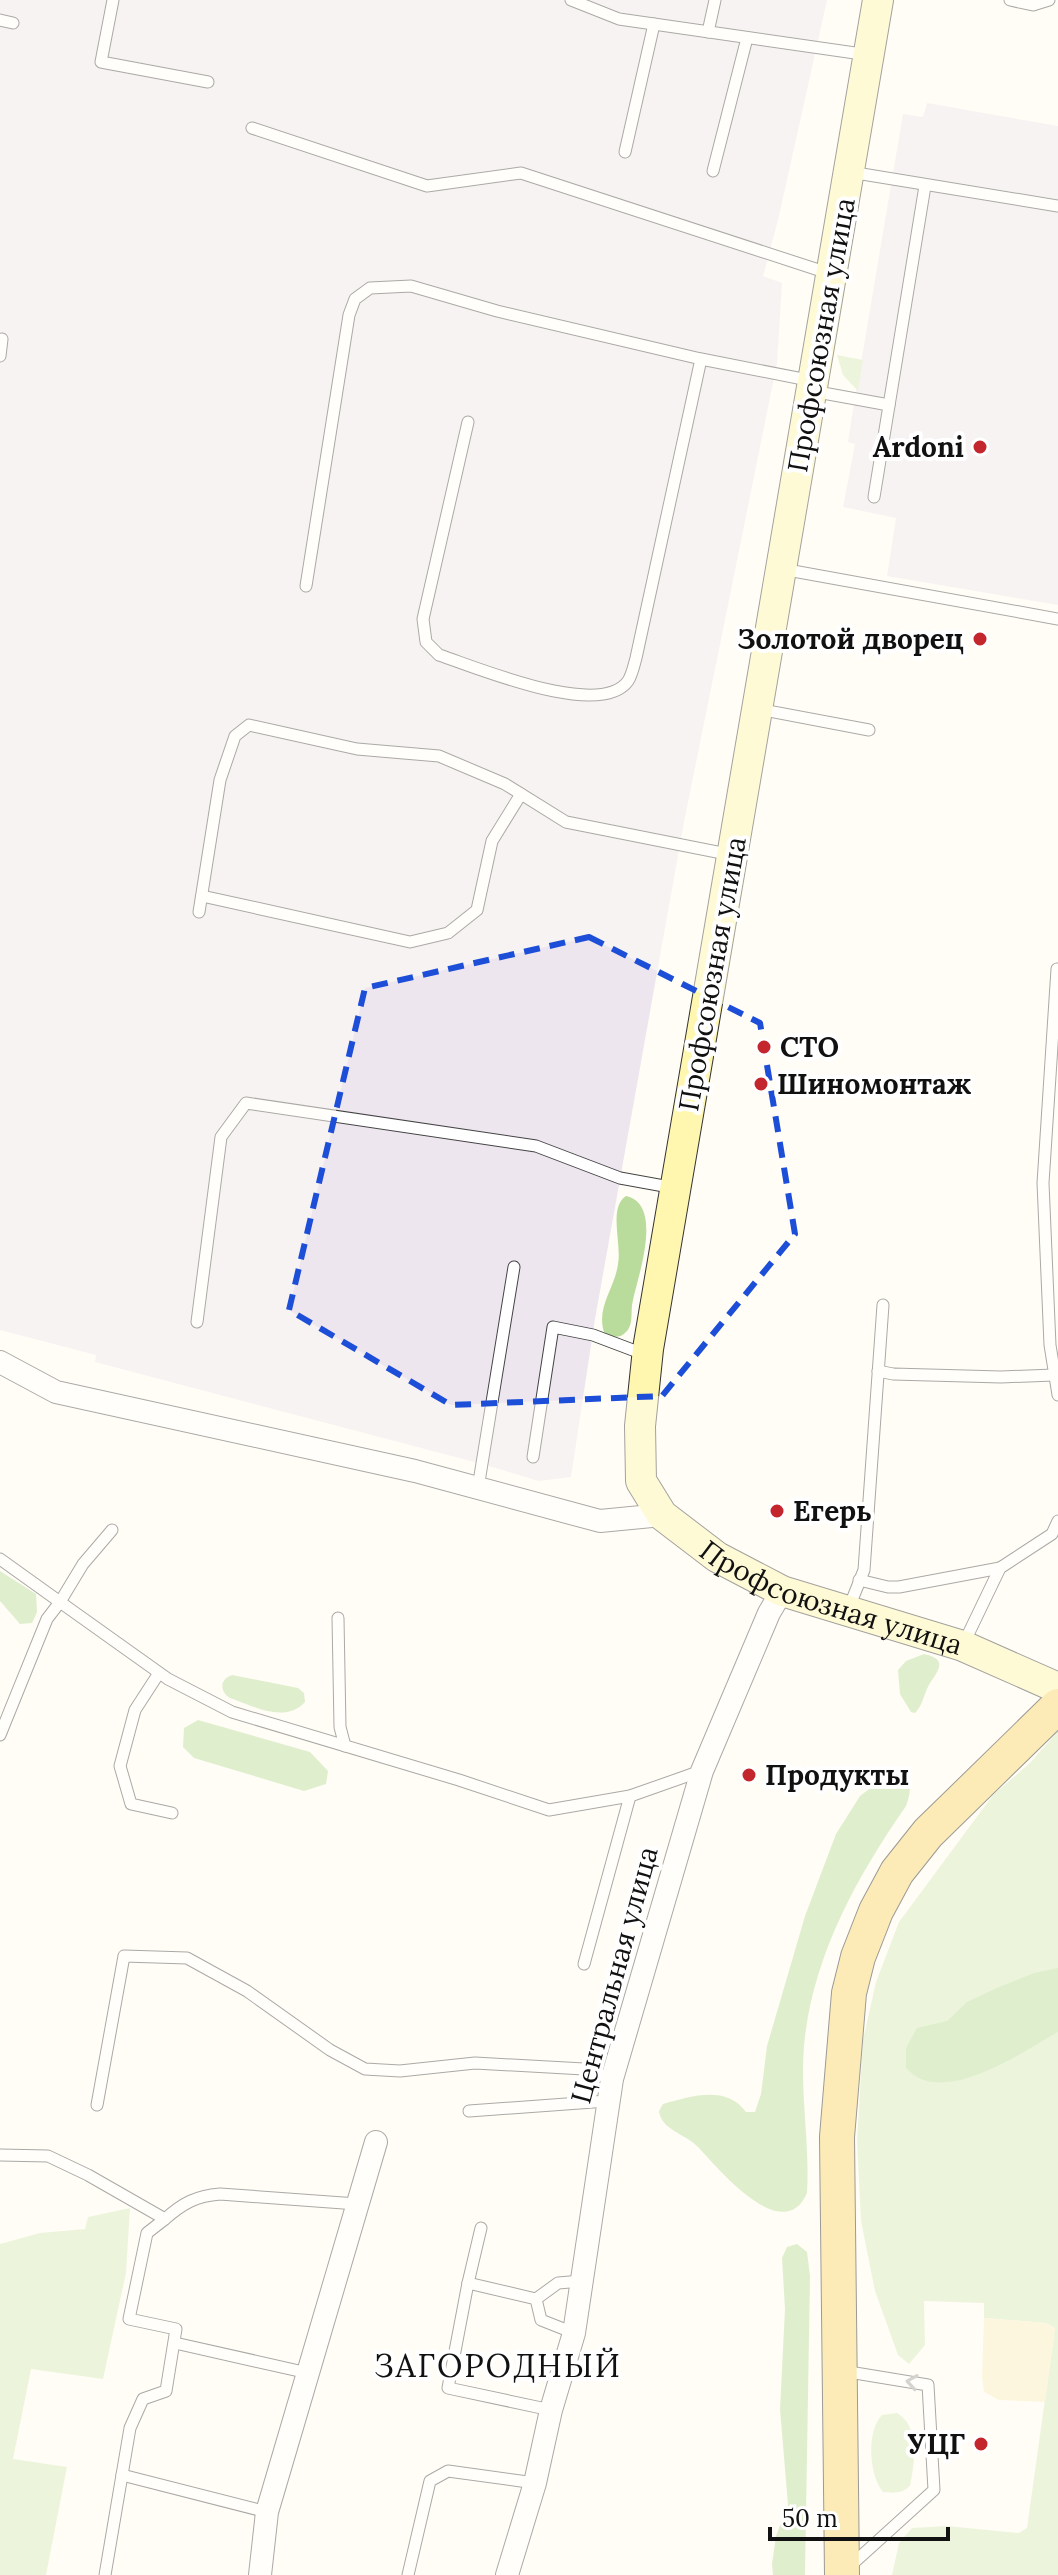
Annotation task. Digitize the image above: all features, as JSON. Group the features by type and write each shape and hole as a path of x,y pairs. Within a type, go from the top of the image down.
{"main road":[{"path":"842,2575 837,2137 849,1993 858,1957 876,1911 897,1872 928,1833 1058,1706"}],"street":[{"name":"Профсоюзная улица","path":"878,0 647,1355 640,1426 641,1481 662,1515 717,1557 782,1591 963,1646 1058,1688"},
{"path":"0,1362 56,1392 415,1471 600,1521 662,1515"},
{"name":"Центральная улица","path":"507,2575 535,2483 551,2410 574,2333 610,2090 702,1771 769,1613 782,1591"},
{"path":"260,2575 267,2512 376,2142"}],"lane":[{"path":"113,0 101,62 208,82"},
{"path":"571,0 619,19 869,55"},
{"path":"708,32 715,0"},
{"path":"1010,0 1033,5 1049,0"},
{"path":"0,20 13,23"},
{"path":"625,152 654,24"},
{"path":"713,171 747,38"},
{"path":"252,128 427,186 521,173 832,274"},
{"path":"849,172 1058,206"},
{"path":"874,497 925,186"},
{"path":"306,586 349,315 355,299 370,288 411,286 497,311 889,405"},
{"path":"0,356 2,339"},
{"path":"468,422 423,619 426,642 439,655 564,695 591,697 614,691 627,682 636,658 701,359"},
{"path":"781,569 1058,619"},
{"path":"757,709 869,730"},
{"path":"199,912 220,780 235,736 249,725 357,749 439,756 505,784 566,822 732,855"},
{"path":"202,896 410,942 448,933 477,910 492,841 521,794"},
{"path":"1057,969 1043,1183 1050,1345 1058,1395"},
{"path":"197,1322 221,1137 246,1103 536,1146 620,1178 675,1188"},
{"path":"478,1488 514,1267"},
{"path":"847,1611 864,1570 883,1305"},
{"path":"533,1457 553,1327 593,1335 647,1355"},
{"path":"878,1371 1001,1377 1054,1375"},
{"path":"859,1580 899,1587 1000,1568 1052,1534 1058,1521"},
{"path":"0,1735 47,1619 83,1564 112,1530"},
{"path":"0,1559 159,1673 232,1712 549,1810 630,1796 702,1771"},
{"path":"963,1646 1000,1568"},
{"path":"338,1618 340,1727 345,1746"},
{"path":"159,1673 135,1710 120,1766 131,1804 172,1813"},
{"path":"584,1964 630,1796"},
{"path":"97,2105 124,1956 187,1958 247,1991 330,2050 365,2069 400,2071 475,2063 584,2069 610,2090"},
{"path":"469,2111 610,2090"},
{"path":"0,2155 48,2156 165,2219"},
{"path":"105,2575 130,2428 143,2399 166,2391 175,2343 176,2329 129,2319 147,2233 183,2203 203,2196 220,2194 357,2204"},
{"path":"481,2228 448,2388 551,2410"},
{"path":"468,2283 536,2299 558,2283 582,2281"},
{"path":"536,2299 541,2320 574,2333"},
{"path":"175,2343 308,2373"},
{"path":"841,2371 928,2385 934,2490 842,2575"},
{"path":"408,2575 430,2481 448,2471 535,2483"},
{"path":"122,2475 267,2512"}],"highlighted area":[{"path":"589,937 760,1023 795,1234 662,1396 451,1405 289,1310 365,988"}],"shaded area":[{"path":"0,0 827,0 763,276 782,283 777,363 684,822 595,1319 571,1477 539,1481 95,1362 96,1355 0,1330"},
{"path":"927,103 1058,126 1058,605 887,576 896,518 843,507 855,444 848,442 851,422 903,114 923,117"}],"green space":[{"path":"837,355 863,360 858,391 843,375"},
{"path":"626,1196 637,1202 644,1212 646,1242 629,1328 616,1337 604,1332 602,1314 618,1264 618,1209"},
{"path":"0,1571 36,1594 37,1612 32,1623 20,1624 0,1601"},
{"path":"924,1654 938,1660 939,1668 915,1713 911,1712 900,1694 898,1670 906,1661"},
{"path":"232,1675 298,1688 304,1693 305,1702 288,1712 279,1713 230,1698 224,1692 223,1682"},
{"path":"198,1720 310,1752 328,1771 326,1784 304,1791 194,1758 183,1747 184,1728"},
{"path":"1058,1731 1058,2575 892,2575 899,2543 912,2528 947,2526 1019,2533 1027,2528 1055,2328 1046,2323 984,2318 984,2303 924,2301 925,2345 909,2364 898,2355 875,2291 861,2221 857,2141 863,2040 876,1982 899,1922 993,1795 1030,1763"},
{"path":"898,1775 909,1782 906,1806 870,1862 839,1920 816,1982 809,2013 803,2064 807,2193 796,2208 783,2212 767,2208 735,2185 693,2142 664,2123 659,2111 663,2104 685,2098 719,2095 729,2098 746,2112 755,2112 761,2094 767,2046 805,1916 836,1834 860,1796 873,1786"},
{"path":"1058,1968 1058,2032 1004,2063 960,2080 940,2082 921,2079 906,2068 906,2048 917,2028 947,2021 967,2002 999,1987 1034,1973"},
{"path":"130,2208 126,2273 103,2379 31,2369 13,2459 67,2467 46,2575 0,2575 0,2244 40,2233 85,2229 88,2217"},
{"path":"797,2244 807,2252 810,2276 805,2575 773,2575 776,2536 788,2505 780,2409 785,2309 782,2258 787,2247"},
{"path":"897,2413 913,2436 912,2477 910,2486 904,2490 883,2492 872,2464 873,2431 882,2415"}],"sand":[{"path":"984,2318 1046,2323 1055,2328 1045,2402 999,2400 984,2392"}],"place":[{"name":"Ardoni","path":"980,447"},
{"name":"Золотой дворец","path":"980,639"},
{"name":"СТО","path":"764,1047"},
{"name":"Шиномонтаж","path":"761,1084"},
{"name":"Егерь","path":"777,1511"},
{"name":"Продукты","path":"749,1775"},
{"name":"УЦГ","path":"981,2444"}],"district":[{"name":"ЗАГОРОДНЫЙ","path":"498,2365"}]}
